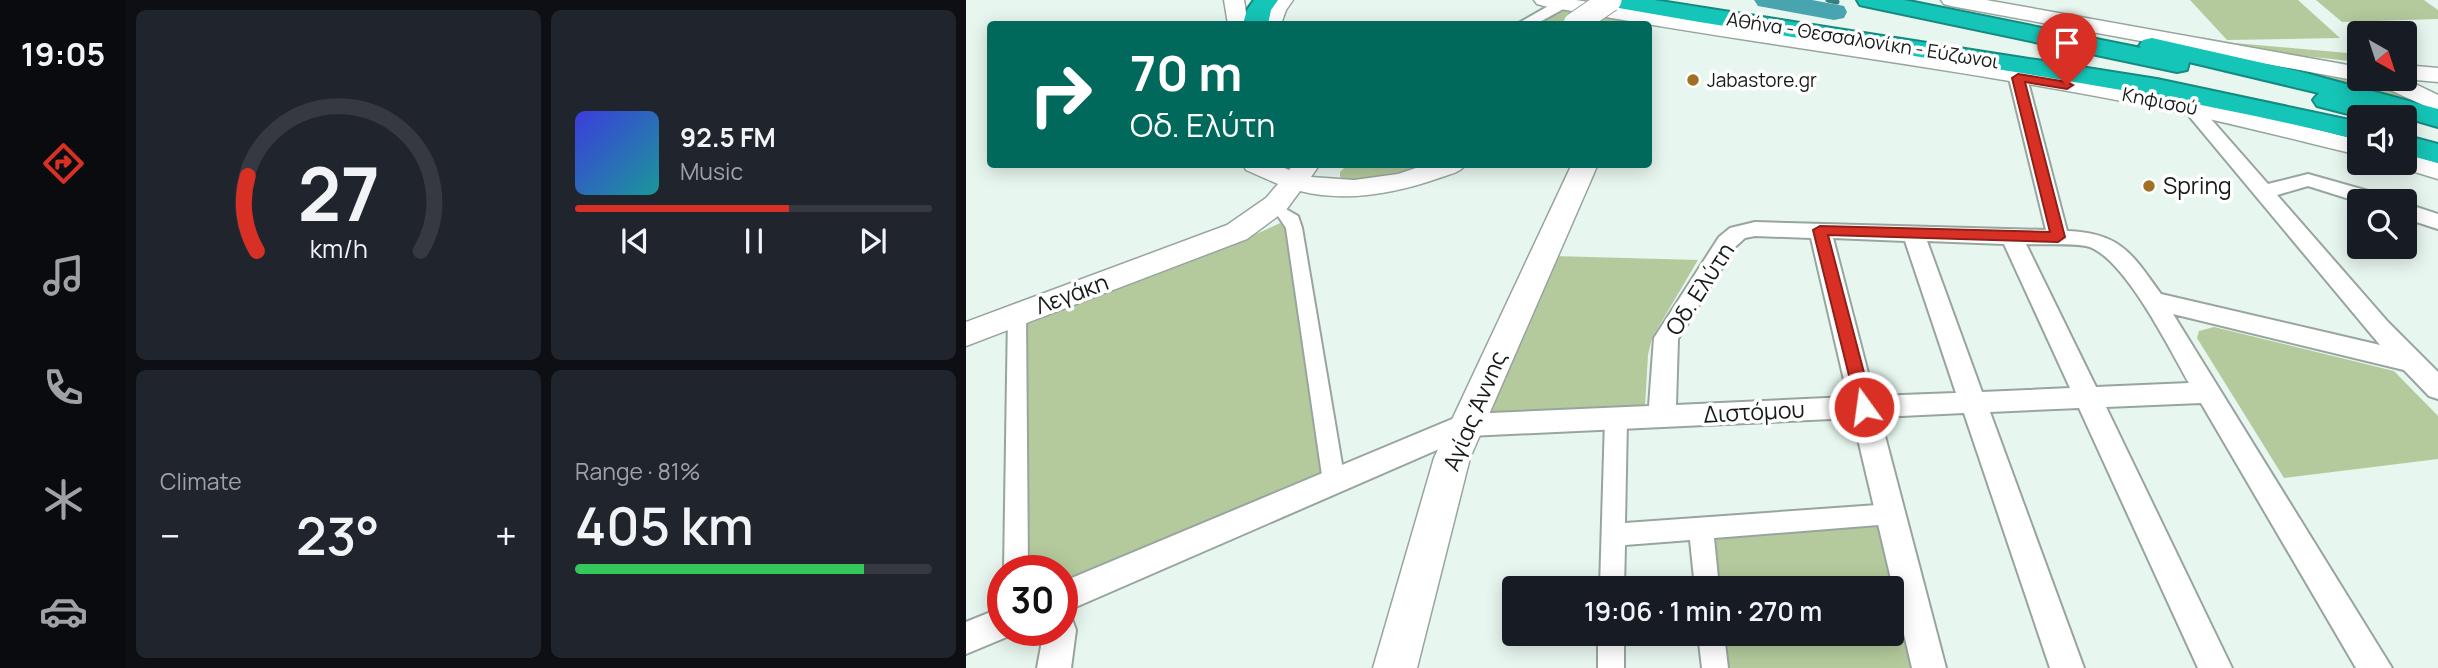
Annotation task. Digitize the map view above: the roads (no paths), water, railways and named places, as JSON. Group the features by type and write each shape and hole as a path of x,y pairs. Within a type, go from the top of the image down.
{"highway":[{"path":"1257,21 1259,10 1266,0"},
{"name":"Αθήνα - Θεσσαλονίκη - Εύζωνοι","path":"1612,0 1815,35 2148,84 2244,103 2347,128"},
{"name":"Αθήνα - Θεσσαλονίκη - Εύζωνοι","path":"1869,0 2232,76 2347,105"},
{"path":"1929,0 2226,62 2438,118"},
{"path":"2417,124 2438,130"},
{"path":"2417,148 2438,154"}],"street":[{"path":"1234,0 1238,21"},
{"path":"1272,21 1283,0"},
{"path":"1580,21 1612,0"},
{"path":"1599,21 1629,0"},
{"path":"1951,0 2145,34 2272,61 2347,72"},
{"path":"1529,21 1553,2"},
{"name":"Κηφισού","path":"1553,2 1623,21"},
{"name":"Κηφισού","path":"1652,29 2018,78 2190,106 2347,145"},
{"path":"2272,61 2347,67"},
{"path":"2417,74 2438,76"},
{"path":"2430,101 2420,84 2438,76"},
{"path":"2018,78 2058,237"},
{"path":"2410,91 2430,101"},
{"path":"2190,106 2262,192 2438,389"},
{"path":"2417,165 2438,171"},
{"path":"1179,255 1225,230 1248,208 1255,198 1258,186 1255,168"},
{"path":"1278,168 1309,172 1346,190 1382,187 1441,168"},
{"name":"Αγίας Άννης","path":"1395,668 1452,458 1584,168"},
{"path":"1179,255 1242,237 1284,213 1309,172"},
{"path":"1179,255 1246,226 1276,204 1309,172"},
{"path":"2262,192 2308,180 2347,192"},
{"path":"1284,213 1292,220 1294,228 1334,482"},
{"path":"2417,215 2438,222"},
{"name":"Οδ. Ελύτη","path":"1662,416 1667,338 1727,242 1738,233 1755,229 2088,239 2102,244 2123,258 2153,301"},
{"path":"1820,230 1929,668"},
{"path":"1913,233 2067,668"},
{"path":"2011,235 2215,668"},
{"name":"Λεγάκη","path":"966,334 1179,255"},
{"path":"2153,301 2412,362"},
{"path":"2153,301 2375,668"},
{"path":"1016,555 1017,314"},
{"name":"Διστόμου","path":"1467,425 2209,392"},
{"path":"1612,576 1616,419"},
{"path":"1078,595 1467,425"},
{"path":"1613,536 1891,514"},
{"path":"1701,529 1706,576"},
{"path":"966,638 987,629"},
{"path":"1054,668 1057,646"},
{"path":"1611,646 1611,668"},
{"path":"1712,646 1715,668"}],"waterway":[{"path":"1767,0 1834,12"},
{"path":"1828,0 1837,2"}],"place":[{"name":"Jabastore.gr","path":"1693,80"},
{"name":"Spring","path":"2149,186"}]}
